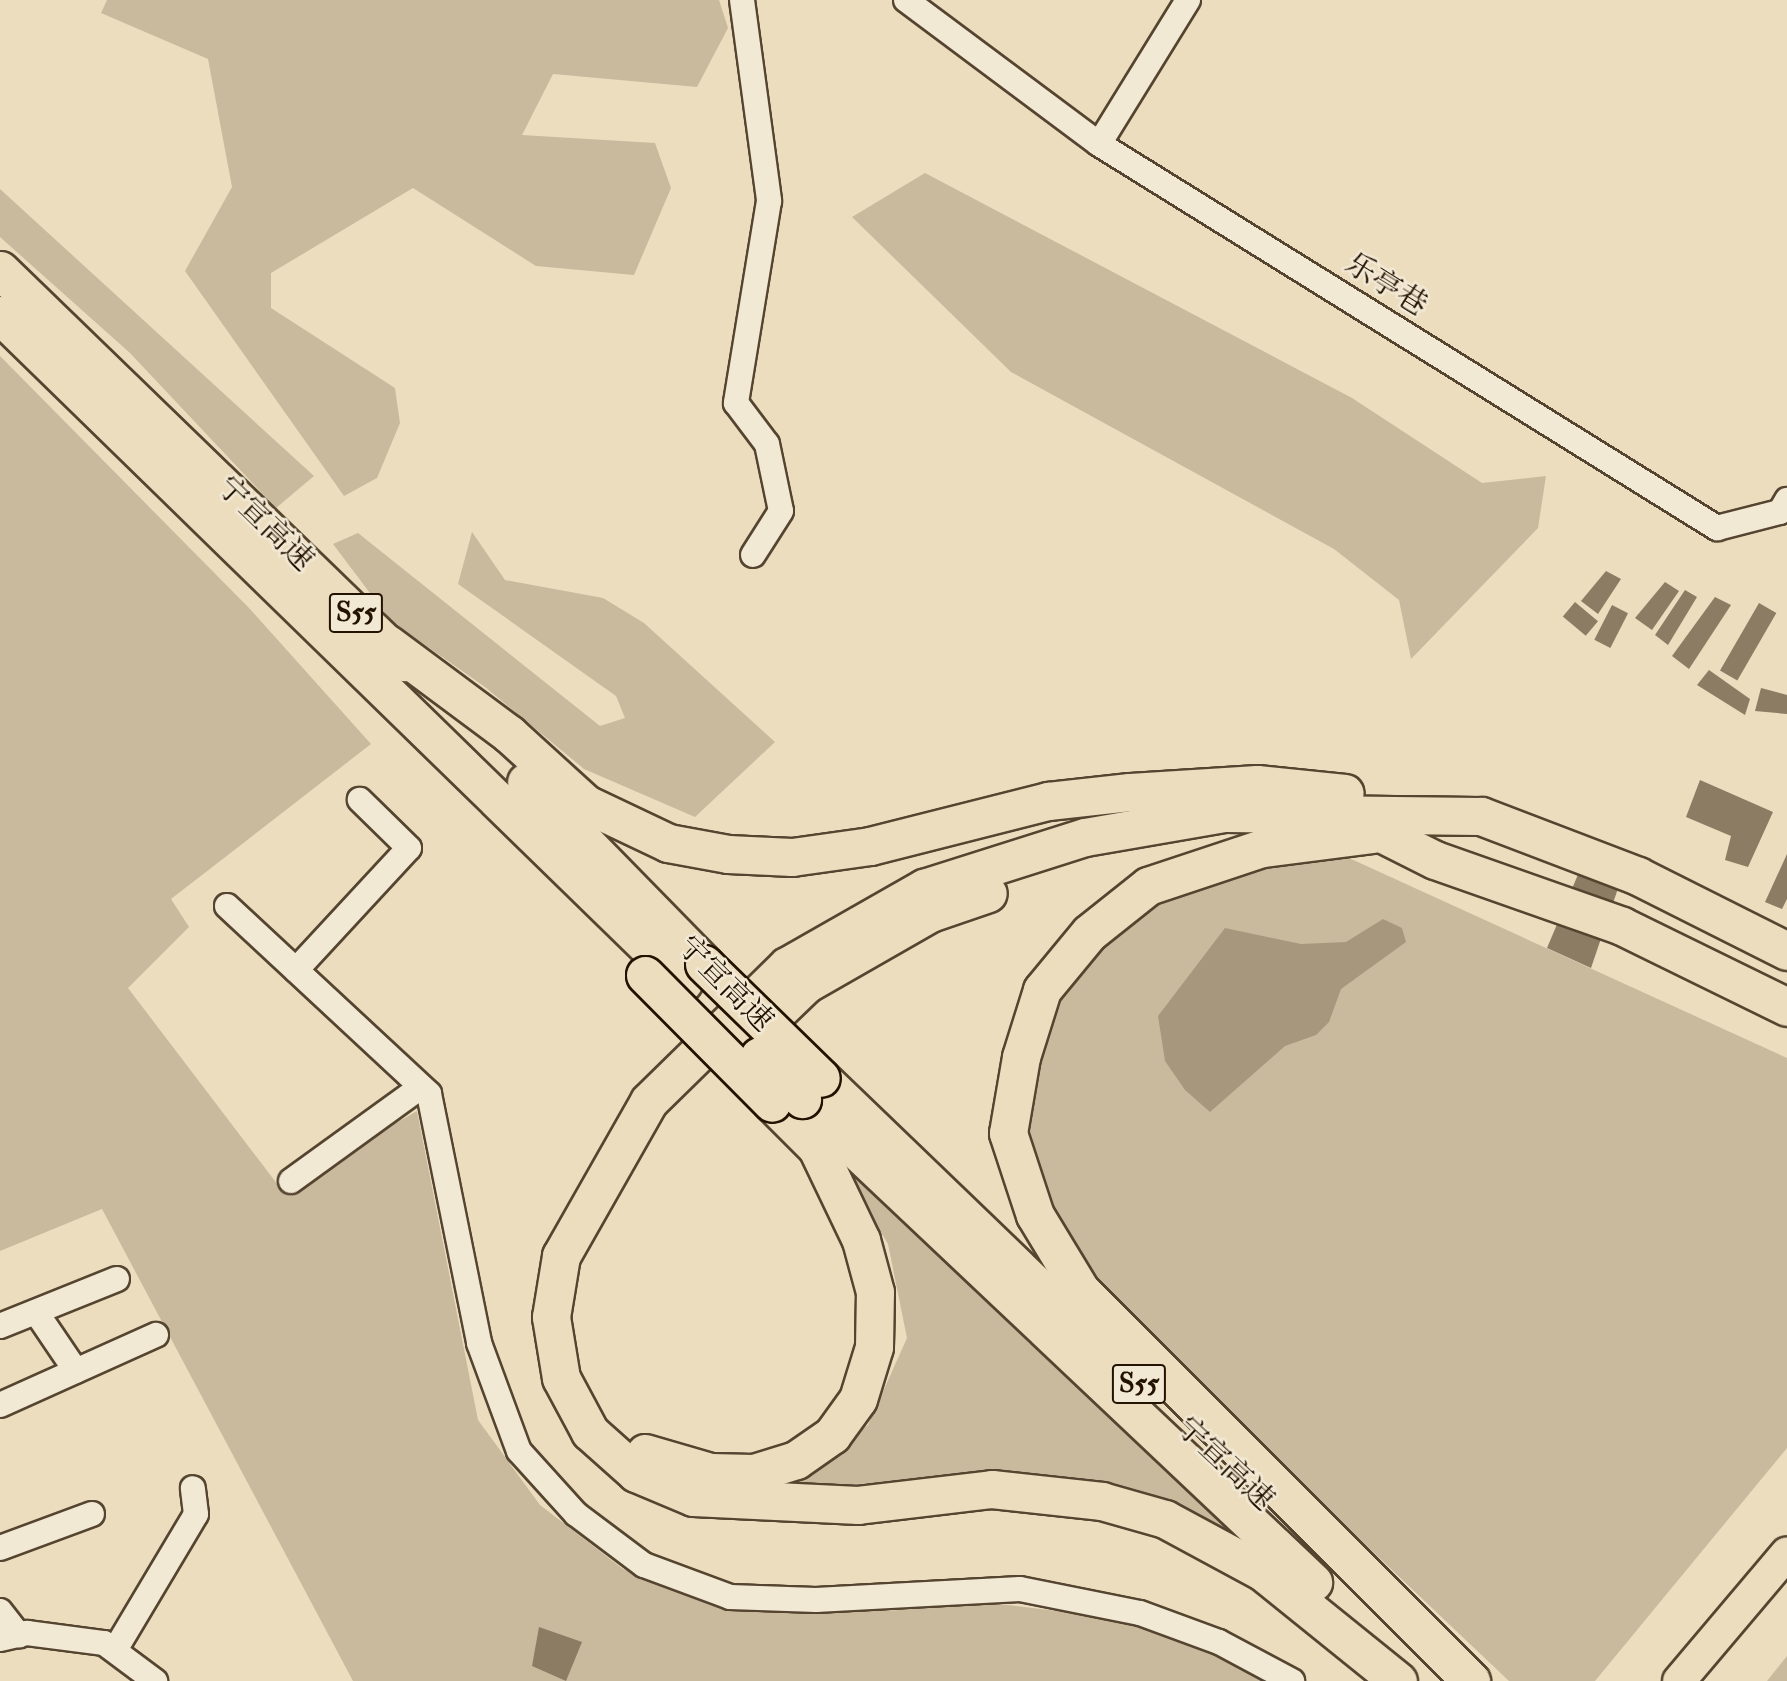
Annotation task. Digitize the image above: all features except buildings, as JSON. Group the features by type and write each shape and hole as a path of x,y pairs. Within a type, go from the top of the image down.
{"highway":[{"name":"宁宣高速","path":"0,270 388,644 694,973 798,1093 1258,1534 1424,1681"},
{"name":"宁宣高速","path":"0,314 434,735 694,973"},
{"path":"388,644 509,734 586,804 668,843 728,854 792,857 870,846 1048,801 1257,784 1360,794 1428,812"},
{"path":"434,735 645,975 798,1093 817,1148 860,1240 875,1292 874,1347 858,1399 832,1434 796,1460 754,1473 663,1463 622,1440 590,1405 572,1361 568,1313 580,1267 671,1114 806,984 930,913 1095,854 1309,825 1381,833 1435,860 1622,926 1787,1007"},
{"path":"1398,1681 1263,1572 1165,1519 1102,1501 992,1489 858,1504 693,1497 636,1473 590,1432 561,1378 551,1317 561,1256 649,1101 787,966 924,888 1085,837 1224,813 1428,812 1481,816 1539,836 1693,900 1787,951"},
{"path":"1381,833 1262,848 1138,893 1089,933 1041,990 1021,1057 1009,1133 1035,1215 1081,1291 1469,1681"},
{"name":"宁宣高速","path":"798,1093 1469,1681"}],"main road":[{"path":"1679,1681 1787,1553"},
{"path":"1703,1681 1787,1581"}],"street":[{"path":"742,0 769,201 736,403 766,444 781,511 753,555"},
{"name":"乐亭巷","path":"906,0 1003,68 1052,114 1717,528 1780,512 1787,500"},
{"path":"1099,144 1188,0"},
{"path":"296,970 409,848 360,800"},
{"path":"228,906 429,1094 479,1343 519,1451 576,1514 644,1564 730,1597 816,1600 1020,1589 1140,1613 1219,1642 1292,1681"},
{"path":"291,1181 421,1087"},
{"path":"0,1326 117,1279"},
{"path":"36,1312 76,1371"},
{"path":"0,1405 156,1335"},
{"path":"115,1650 196,1514 193,1488"},
{"path":"0,1548 92,1514"},
{"path":"0,1611 9,1637 104,1643 155,1681"}],"shaded area":[{"path":"107,0 719,0 728,28 697,87 553,74 522,135 655,143 671,188 634,275 536,266 413,188 271,273 271,308 395,388 400,423 377,478 344,496 185,271 232,187 208,59 101,13"},
{"path":"925,173 1352,398 1482,483 1546,476 1538,528 1411,659 1399,600 1334,549 1011,372 852,217"},
{"path":"0,189 314,476 276,508 130,353 0,237"},
{"path":"0,356 250,609 371,744 171,899 189,927 128,988 281,1189 417,1111 478,1420 540,1505 623,1569 728,1608 886,1611 992,1603 1147,1622 1273,1681 353,1681 102,1209 0,1251"},
{"path":"472,532 505,580 603,598 644,623 775,742 695,817 584,769 485,687 391,621 333,544 358,533 600,726 625,718 616,696 458,584"},
{"path":"1327,848 1787,1058 1787,1448 1595,1681 1509,1681 1143,1334 1089,1274 1028,1169 1033,1052 1059,989 1099,938 1168,888"},
{"path":"1383,919 1402,928 1406,942 1341,989 1329,1022 1316,1035 1285,1046 1210,1112 1185,1090 1165,1061 1158,1016 1225,928 1301,944 1346,942"},
{"path":"832,1150 1257,1548 1155,1503 1052,1476 732,1489 792,1480 868,1425 907,1338 888,1244"},
{"path":"1787,1656 1787,1681 1767,1681"}]}
